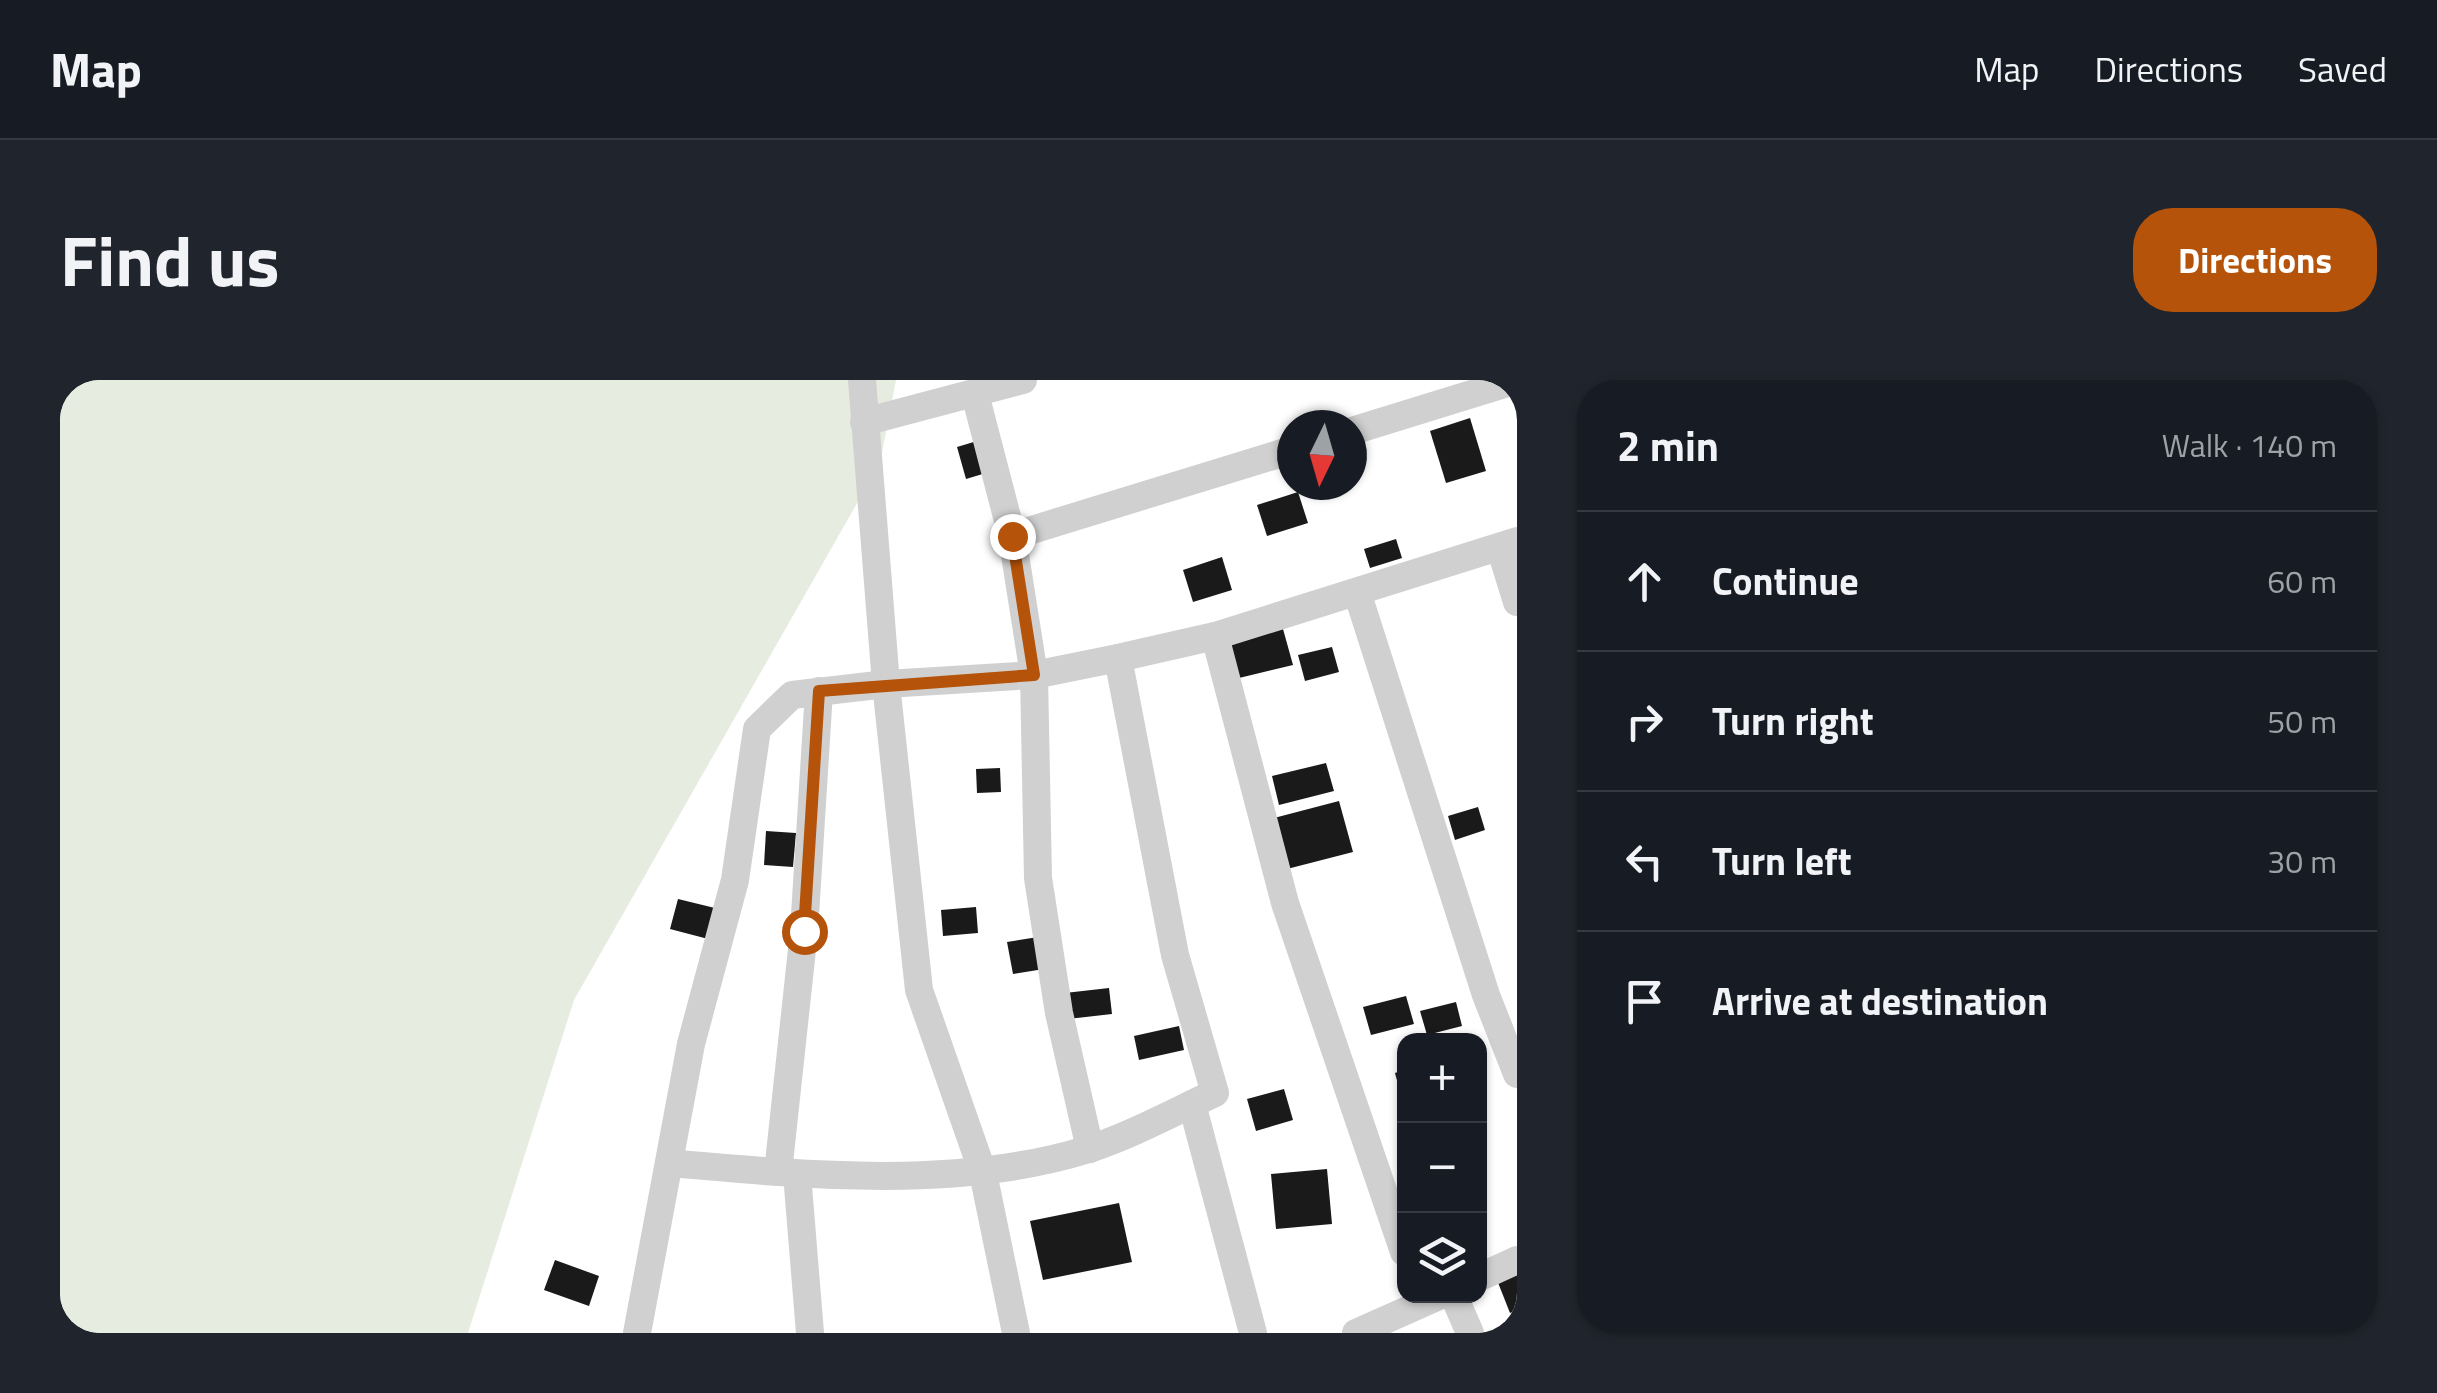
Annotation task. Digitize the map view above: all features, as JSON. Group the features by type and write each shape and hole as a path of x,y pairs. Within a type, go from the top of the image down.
{"street":[{"path":"862,380 886,684 920,990 983,1173 1016,1333"},
{"path":"864,422 1023,380"},
{"path":"1367,426 1517,380"},
{"path":"975,394 1012,536 1034,675 1038,878 1059,1013 1090,1149"},
{"path":"1012,536 1277,455"},
{"path":"637,1333 692,1044 735,880 757,730 792,694 1034,675 1118,658 1215,636 1508,544 1517,602"},
{"path":"1356,592 1486,995 1517,1074"},
{"path":"1215,636 1285,902 1397,1231"},
{"path":"669,1164 788,1173 983,1173 1090,1149 1216,1094 1175,955 1118,658"},
{"path":"810,1333 788,1173 819,691"},
{"path":"1192,1104 1254,1333"},
{"path":"1487,1274 1517,1260"},
{"path":"1356,1333 1417,1303"},
{"path":"1457,1303 1470,1333"}],"shaded area":[{"path":"60,380 896,380 880,463 574,1000 468,1333 60,1333"}],"building":[{"path":"1470,418 1486,471 1446,483 1430,431"},
{"path":"977,441 986,473 966,479 957,447"},
{"path":"1277,499 1301,500 1308,523 1267,536 1257,505"},
{"path":"1396,539 1402,558 1370,568 1364,549"},
{"path":"1222,557 1232,590 1193,602 1183,570"},
{"path":"1283,629 1293,665 1239,678 1230,643"},
{"path":"1332,647 1339,672 1305,681 1298,655"},
{"path":"1326,763 1334,791 1279,805 1272,776"},
{"path":"1000,768 1001,792 977,793 976,769"},
{"path":"1339,801 1353,852 1287,869 1274,818"},
{"path":"1478,807 1485,830 1455,840 1448,816"},
{"path":"766,831 796,833 793,867 764,865"},
{"path":"678,899 719,909 712,940 670,929"},
{"path":"976,907 978,933 943,936 941,910"},
{"path":"1038,937 1044,969 1013,974 1007,942"},
{"path":"1109,988 1112,1014 1068,1019 1065,993"},
{"path":"1406,996 1414,1024 1371,1035 1363,1007"},
{"path":"1456,1002 1462,1026 1426,1033 1420,1011"},
{"path":"1179,1026 1184,1050 1139,1060 1134,1036"},
{"path":"1284,1089 1293,1120 1256,1131 1247,1099"},
{"path":"1327,1169 1332,1224 1276,1229 1271,1174"},
{"path":"1119,1203 1132,1262 1043,1280 1030,1221"},
{"path":"555,1260 599,1276 589,1306 544,1290"},
{"path":"1517,1266 1517,1310 1510,1313 1495,1275"}],"route":[{"path":"804,931 819,691 1034,675 1012,536"}]}
